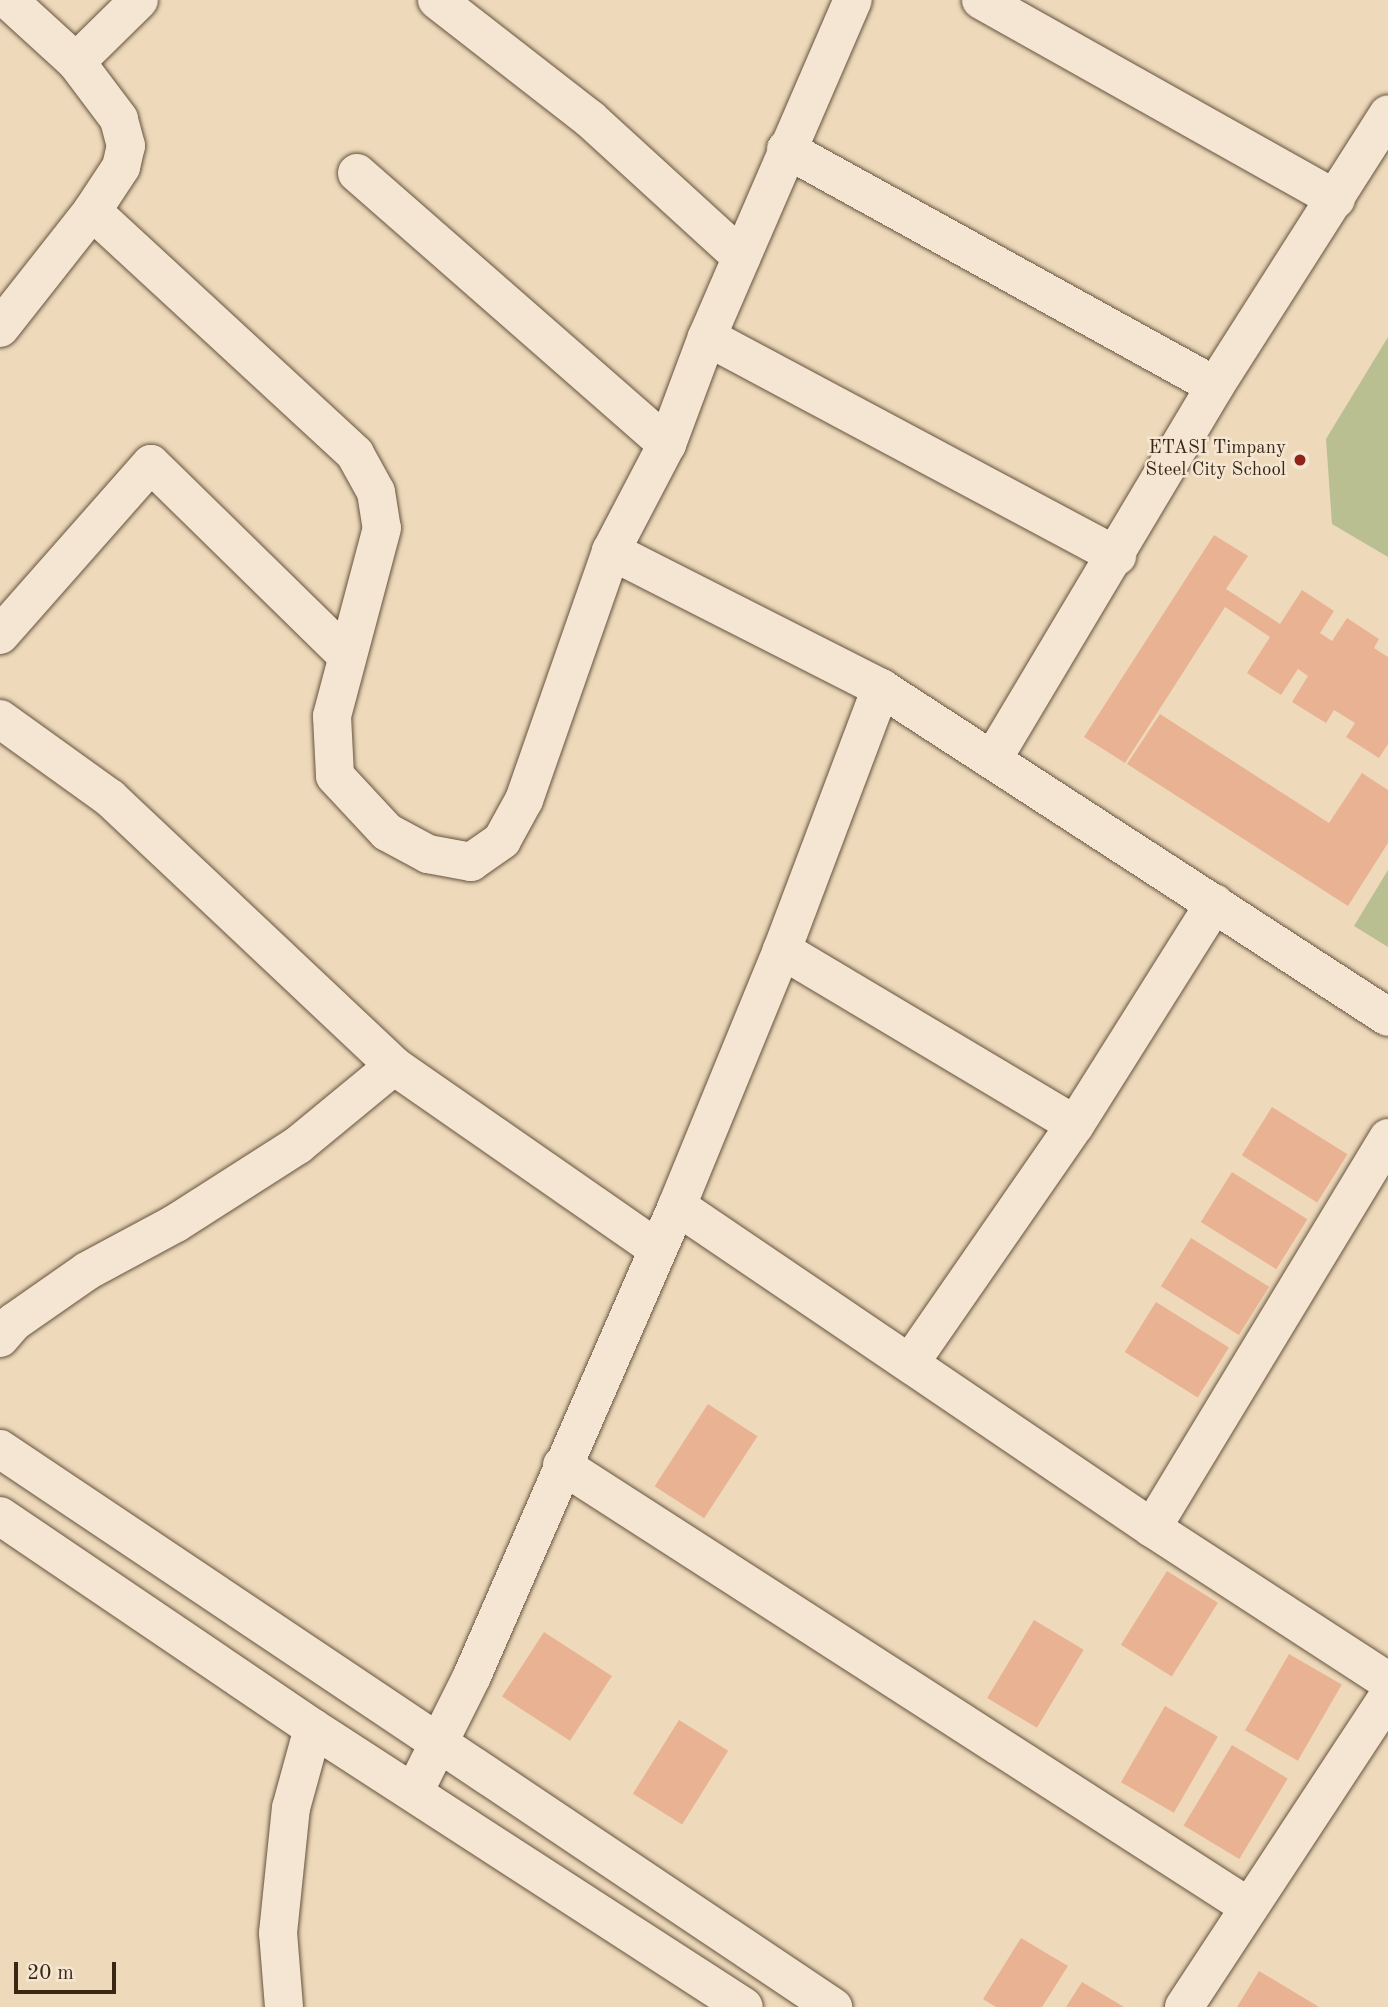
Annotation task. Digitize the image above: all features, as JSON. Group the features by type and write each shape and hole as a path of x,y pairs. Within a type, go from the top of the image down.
{"street":[{"path":"0,328 92,211 121,167 126,146 119,119 75,62 8,0"},
{"path":"75,62 139,0"},
{"path":"438,0 590,119 741,257"},
{"path":"92,211 355,454 376,492 382,528 332,716 335,776 387,832 428,854 471,862 502,840 524,800 611,551 667,444 707,337 786,149 853,0"},
{"path":"981,0 1336,199"},
{"path":"994,757 1117,556 1215,386 1388,114"},
{"path":"786,149 1215,386"},
{"path":"357,173 667,444"},
{"path":"707,337 1117,556"},
{"path":"0,635 151,464 346,656"},
{"path":"611,551 881,688 994,757 1388,1017"},
{"path":"414,1792 440,1745 677,1206 782,950 881,688"},
{"path":"0,719 110,798 394,1066 657,1249"},
{"path":"910,1363 1074,1125 1215,904"},
{"path":"782,950 1074,1125"},
{"path":"0,1338 14,1322 87,1271 176,1223 298,1145 394,1066"},
{"path":"1152,1528 1388,1138"},
{"path":"677,1206 1152,1528 1388,1681"},
{"path":"0,1448 833,2007"},
{"path":"562,1465 1250,1907"},
{"path":"0,1516 313,1728 744,2007"},
{"path":"1184,2007 1388,1696"},
{"path":"284,2007 278,1933 289,1822 313,1728"}],"green space":[{"path":"1388,337 1388,557 1332,524 1326,439"},
{"path":"1388,870 1388,947 1354,926"}],"building":[{"path":"1214,535 1248,556 1226,589 1280,624 1302,590 1334,611 1320,633 1332,641 1347,618 1379,639 1374,648 1388,657 1388,744 1379,758 1346,737 1355,723 1334,710 1326,723 1292,702 1308,676 1298,669 1281,695 1247,673 1270,637 1225,607 1125,763 1084,737"},
{"path":"1160,714 1329,823 1362,773 1388,790 1388,843 1348,906 1127,764"},
{"path":"1272,1107 1347,1154 1317,1203 1242,1155"},
{"path":"1232,1172 1307,1219 1276,1269 1201,1222"},
{"path":"1191,1238 1269,1287 1239,1335 1161,1286"},
{"path":"1156,1302 1229,1348 1198,1398 1125,1352"},
{"path":"708,1404 757,1436 704,1518 655,1486"},
{"path":"1167,1571 1218,1603 1172,1677 1121,1645"},
{"path":"1034,1620 1084,1650 1037,1728 987,1698"},
{"path":"544,1632 612,1676 570,1741 502,1697"},
{"path":"1289,1654 1342,1684 1298,1761 1245,1730"},
{"path":"1165,1706 1218,1736 1174,1813 1121,1782"},
{"path":"679,1720 728,1751 682,1825 633,1794"},
{"path":"1232,1745 1288,1778 1239,1859 1184,1826"},
{"path":"1021,1938 1068,1966 1042,2007 996,2007 983,1999"},
{"path":"1259,1971 1319,2007 1237,2007"},
{"path":"1082,1982 1124,2007 1066,2007"}],"place":[{"name":"ETASI Timpany Steel City School","path":"1300,460"}]}
